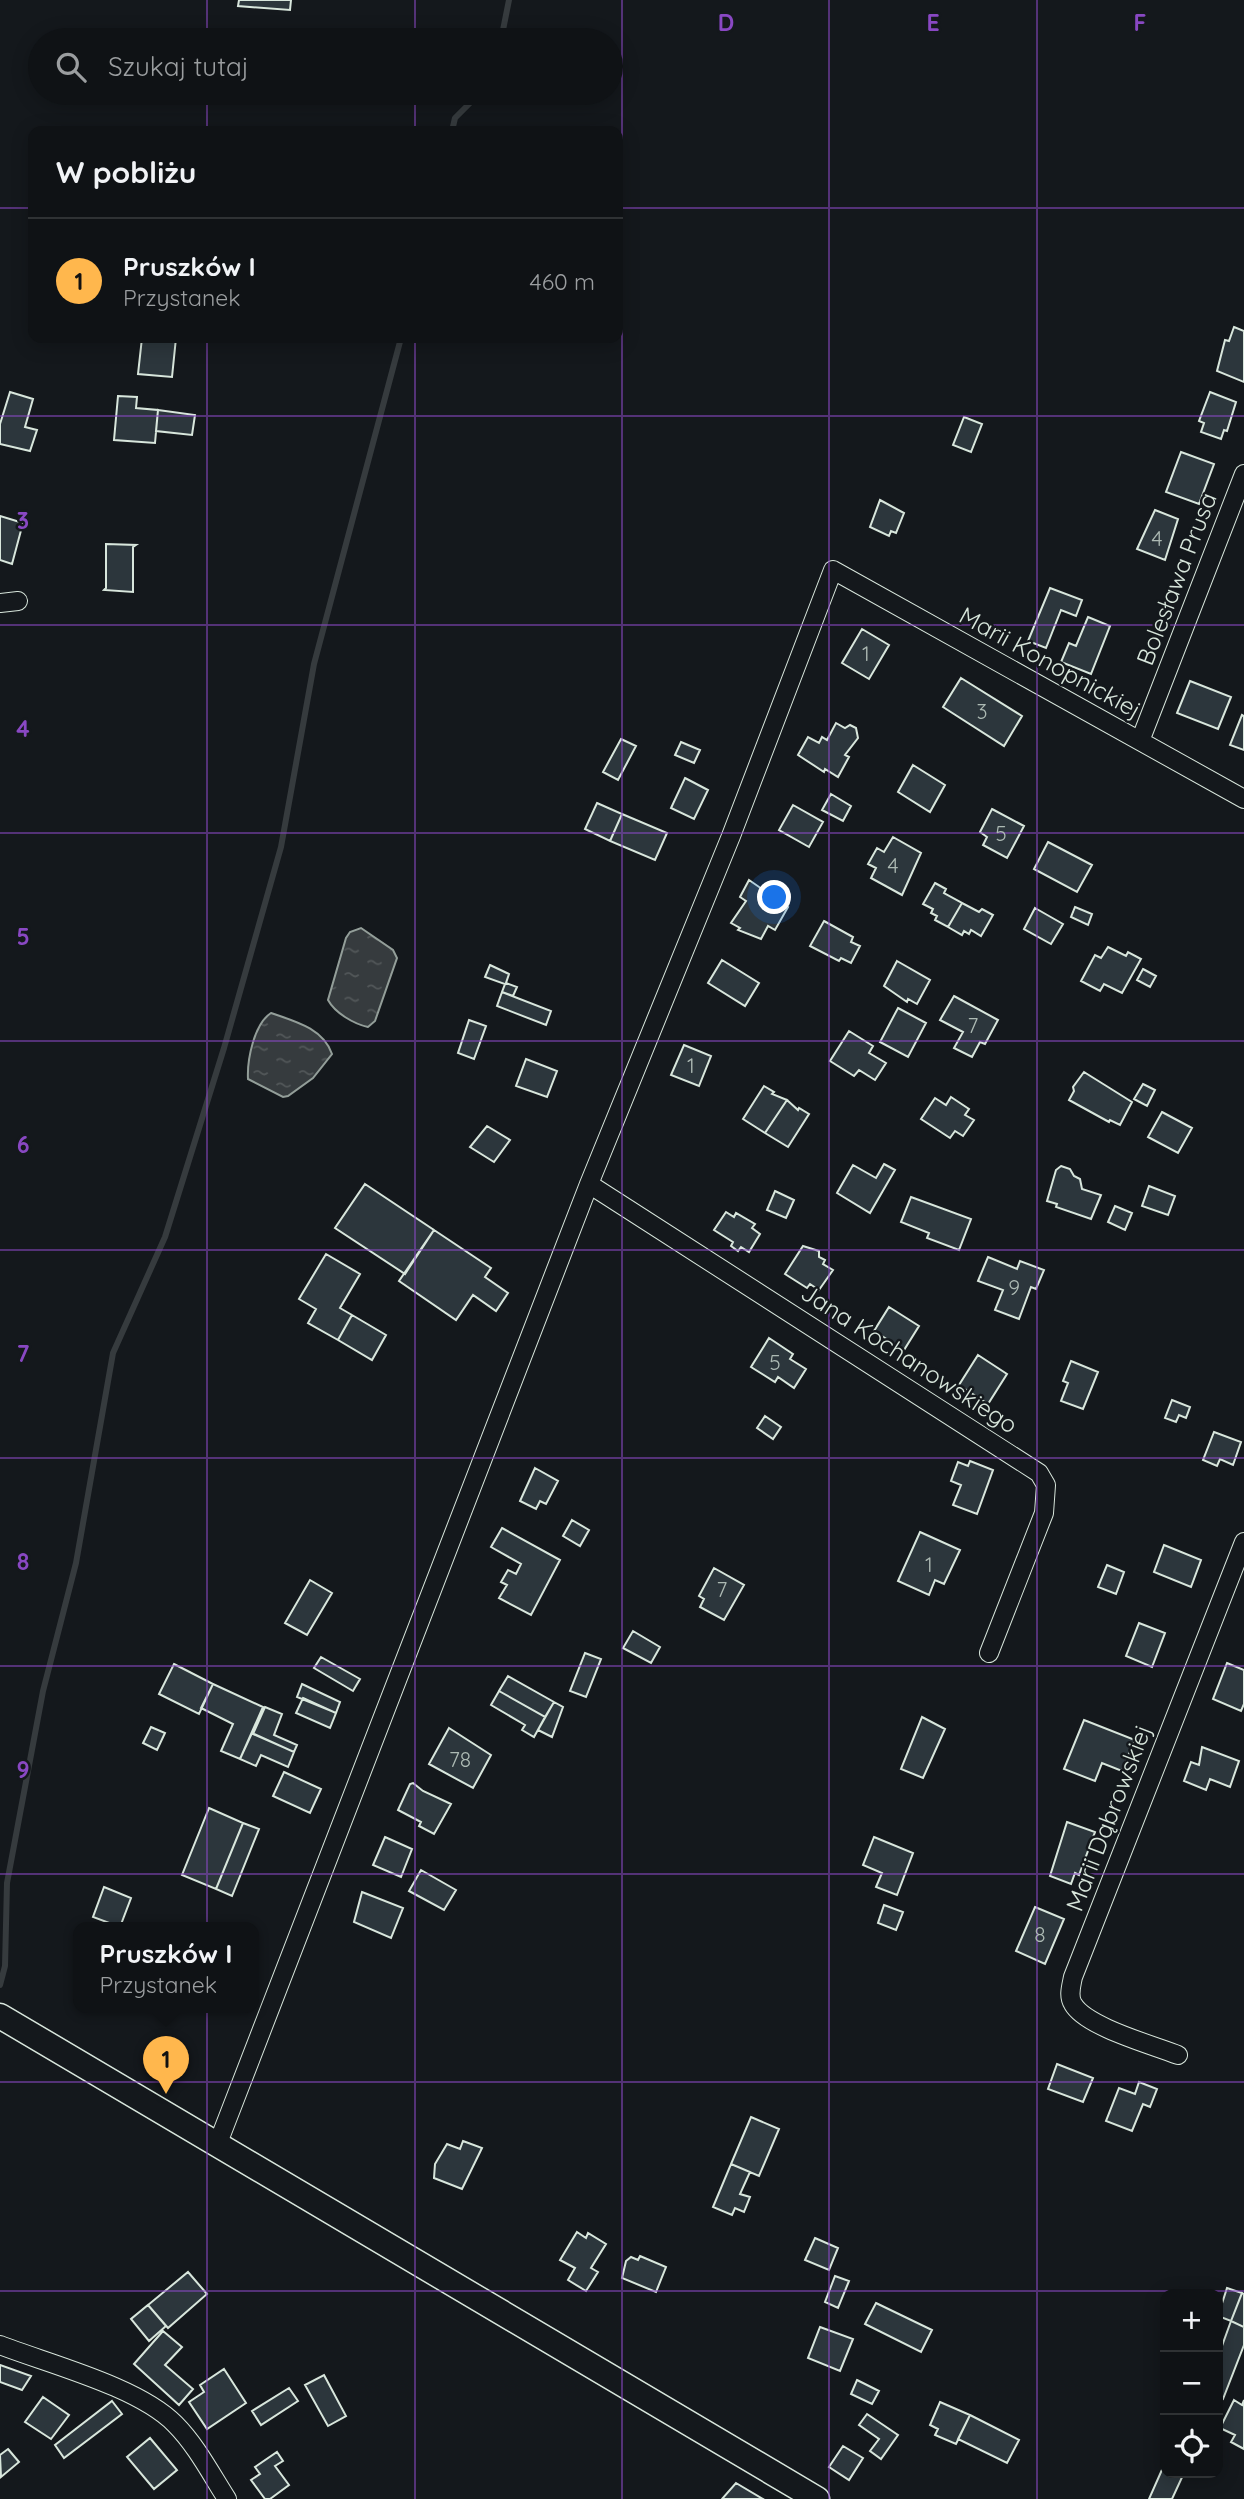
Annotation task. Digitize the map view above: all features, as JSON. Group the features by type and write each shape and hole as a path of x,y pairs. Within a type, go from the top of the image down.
{"street":[{"name":"Bolesława Prusa","path":"1140,741 1237,512 1244,474"},
{"name":"Marii Konopnickiej","path":"590,1184 731,836 833,570 1244,799"},
{"name":"Jana Kochanowskiego","path":"590,1184 1040,1473 1046,1485 1044,1513 989,1653"},
{"path":"218,2143 590,1184"},
{"name":"Marii Dąbrowskiej","path":"1178,2055 1091,2021 1072,2003 1070,1992 1073,1977 1244,1542"},
{"path":"0,2016 817,2499"},
{"path":"0,2345 117,2389 163,2413 191,2442 226,2499"}],"water":[{"path":"361,928 393,950 397,958 375,1021 368,1027 345,1017 328,1000 346,938 350,932"},
{"path":"271,1013 315,1032 328,1045 332,1054 313,1078 283,1097 248,1079 250,1053 256,1034"}],"building":[{"path":"239,0 291,0 290,10 238,6"},
{"path":"1234,327 1244,331 1244,382 1217,371 1225,340 1229,341"},
{"path":"141,343 175,343 172,377 138,374"},
{"path":"10,392 33,399 25,427 37,430 30,451 0,444 0,424"},
{"path":"1210,392 1236,402 1227,431 1224,430 1221,439 1201,432 1204,423 1199,421"},
{"path":"118,396 137,397 136,408 158,410 155,443 114,440"},
{"path":"158,410 195,415 192,435 156,431"},
{"path":"964,417 982,424 971,452 953,445"},
{"path":"1181,452 1214,464 1199,504 1166,492"},
{"path":"880,500 904,513 896,533 891,531 889,536 870,527"},
{"path":"1155,510 1178,519 1165,560 1137,549"},
{"path":"0,516 23,523 12,564 0,560"},
{"path":"106,544 136,545 133,547 133,592 104,590"},
{"path":"1050,588 1082,600 1076,616 1061,610 1046,648 1028,641"},
{"path":"1088,617 1110,626 1091,674 1061,662 1069,643 1076,646"},
{"path":"862,629 889,645 869,679 842,663"},
{"path":"961,678 1022,716 1004,746 943,707"},
{"path":"1190,681 1231,697 1218,729 1177,713"},
{"path":"1242,715 1244,716 1244,750 1230,745"},
{"path":"836,723 845,728 850,725 856,728 858,738 845,755 849,757 838,777 825,769 824,772 798,755 808,737 819,743 822,737 827,740"},
{"path":"621,739 636,746 618,780 603,772"},
{"path":"681,742 700,750 694,763 675,755"},
{"path":"913,765 945,785 930,812 898,792"},
{"path":"685,778 708,790 694,819 671,808"},
{"path":"831,794 851,806 843,821 822,810"},
{"path":"597,803 622,814 610,841 585,829"},
{"path":"793,805 823,822 809,847 779,830"},
{"path":"992,809 1024,826 1007,858 983,845 987,837 980,832"},
{"path":"622,814 667,833 655,860 610,841"},
{"path":"893,837 921,853 902,895 871,878 876,868 868,864 877,848 884,852"},
{"path":"1048,842 1092,865 1077,892 1034,869"},
{"path":"749,880 788,907 775,930 768,926 761,939 738,930 740,928 731,923 746,901 740,897"},
{"path":"935,883 946,889 944,893 962,903 948,927 935,920 937,916 931,913 933,909 923,904"},
{"path":"962,903 979,912 982,909 993,915 981,936 971,930 969,934 964,931 962,935 948,927"},
{"path":"1075,907 1092,914 1088,925 1071,917"},
{"path":"1035,908 1063,924 1051,944 1024,929"},
{"path":"824,921 853,937 851,942 860,946 851,963 841,958 839,961 810,946"},
{"path":"1108,947 1126,956 1128,952 1141,959 1122,993 1104,984 1100,991 1081,981 1095,955 1101,958"},
{"path":"722,960 759,983 745,1006 708,983"},
{"path":"897,961 930,980 917,1004 908,999 907,1002 884,986"},
{"path":"490,965 509,974 506,983 517,987 513,996 502,992 505,984 485,977"},
{"path":"1143,969 1156,976 1150,987 1137,980"},
{"path":"502,992 551,1011 546,1025 497,1006"},
{"path":"954,996 998,1020 985,1044 980,1042 972,1057 954,1048 963,1032 940,1020"},
{"path":"898,1008 926,1023 908,1057 880,1042"},
{"path":"469,1020 486,1026 474,1059 458,1053"},
{"path":"849,1031 873,1046 869,1053 886,1063 875,1080 859,1070 854,1076 830,1061"},
{"path":"684,1045 711,1056 699,1086 671,1075"},
{"path":"526,1059 557,1071 547,1097 516,1086"},
{"path":"1084,1072 1132,1102 1120,1125 1110,1120 1109,1122 1069,1100 1074,1091 1073,1087"},
{"path":"1143,1084 1155,1090 1147,1106 1134,1099"},
{"path":"764,1086 774,1092 772,1094 787,1100 765,1133 743,1119"},
{"path":"951,1097 969,1109 965,1115 974,1120 963,1136 955,1131 950,1138 921,1119 935,1098 946,1105"},
{"path":"787,1100 798,1110 799,1108 809,1114 788,1147 765,1133"},
{"path":"1162,1112 1192,1128 1178,1153 1148,1137"},
{"path":"487,1126 510,1140 494,1162 470,1147"},
{"path":"884,1164 895,1170 870,1213 837,1193 853,1165 876,1178"},
{"path":"1061,1166 1070,1169 1074,1176 1080,1179 1082,1189 1101,1195 1091,1219 1056,1207 1057,1204 1047,1201 1056,1170"},
{"path":"365,1184 434,1230 405,1274 335,1228"},
{"path":"1149,1186 1175,1196 1168,1215 1142,1206"},
{"path":"775,1191 794,1200 786,1218 767,1210"},
{"path":"911,1197 971,1219 959,1250 927,1238 929,1233 901,1222"},
{"path":"1115,1206 1132,1213 1125,1230 1108,1222"},
{"path":"726,1212 734,1217 736,1213 755,1224 752,1228 760,1234 749,1252 741,1247 738,1251 731,1246 733,1242 714,1230"},
{"path":"434,1230 491,1268 485,1277 508,1293 496,1311 473,1295 456,1320 399,1281"},
{"path":"803,1246 819,1251 819,1257 825,1260 823,1264 833,1270 819,1290 810,1284 807,1288 785,1274"},
{"path":"326,1254 360,1274 340,1308 352,1315 338,1340 308,1323 316,1309 299,1299"},
{"path":"988,1257 1017,1269 1020,1261 1044,1270 1036,1289 1031,1287 1019,1319 995,1310 1003,1290 978,1281"},
{"path":"889,1307 919,1326 904,1350 874,1331"},
{"path":"352,1315 386,1335 372,1360 338,1340"},
{"path":"769,1338 793,1354 790,1359 806,1369 794,1388 778,1377 775,1382 751,1367"},
{"path":"978,1355 1007,1374 988,1404 959,1385"},
{"path":"1071,1361 1098,1372 1083,1409 1061,1401 1068,1383 1063,1381"},
{"path":"1172,1400 1190,1407 1186,1418 1179,1415 1176,1422 1165,1418"},
{"path":"765,1416 781,1427 773,1439 757,1428"},
{"path":"1214,1432 1241,1442 1233,1465 1220,1459 1217,1466 1203,1460"},
{"path":"970,1461 993,1470 977,1514 953,1505 961,1485 951,1481 958,1462 968,1466"},
{"path":"535,1468 558,1481 546,1504 540,1501 536,1509 520,1501"},
{"path":"572,1520 589,1530 580,1546 563,1536"},
{"path":"502,1528 560,1560 531,1615 499,1598 507,1585 501,1582 508,1570 516,1574 521,1564 491,1547"},
{"path":"920,1532 960,1550 944,1584 935,1580 929,1595 898,1581"},
{"path":"1164,1545 1201,1560 1191,1587 1154,1572"},
{"path":"1107,1565 1124,1572 1116,1594 1098,1587"},
{"path":"714,1568 744,1585 724,1620 700,1607 704,1599 699,1596"},
{"path":"310,1580 332,1593 307,1635 285,1623"},
{"path":"1139,1623 1165,1633 1152,1667 1126,1656"},
{"path":"633,1631 660,1647 651,1663 623,1648"},
{"path":"585,1653 601,1659 586,1697 570,1691"},
{"path":"321,1657 360,1679 353,1691 314,1668"},
{"path":"1227,1663 1244,1670 1244,1704 1241,1711 1213,1699"},
{"path":"174,1664 213,1684 199,1714 159,1694"},
{"path":"508,1676 554,1702 545,1717 499,1691"},
{"path":"213,1684 263,1707 240,1759 221,1751 233,1724 201,1708"},
{"path":"302,1684 340,1702 336,1713 297,1697"},
{"path":"499,1691 545,1717 534,1737 522,1730 525,1725 491,1705"},
{"path":"303,1698 336,1713 330,1728 296,1713"},
{"path":"554,1702 563,1707 552,1737 538,1730"},
{"path":"265,1707 282,1714 274,1735 297,1745 294,1752 253,1734"},
{"path":"922,1717 945,1729 923,1778 901,1769"},
{"path":"1084,1720 1135,1740 1122,1771 1102,1763 1095,1781 1064,1769"},
{"path":"151,1727 165,1733 157,1750 143,1743"},
{"path":"449,1728 491,1755 473,1788 429,1764"},
{"path":"252,1733 294,1752 288,1767 261,1755 256,1766 240,1759"},
{"path":"1202,1747 1239,1761 1230,1787 1210,1779 1206,1790 1184,1781 1191,1762 1199,1765"},
{"path":"284,1772 321,1789 310,1813 273,1796"},
{"path":"413,1783 423,1791 451,1804 434,1834 419,1826 421,1822 398,1810 410,1784"},
{"path":"209,1808 243,1823 216,1889 182,1875"},
{"path":"1067,1822 1095,1832 1079,1875 1075,1873 1071,1884 1050,1876"},
{"path":"243,1823 259,1829 232,1896 216,1889"},
{"path":"385,1837 412,1849 401,1877 373,1865"},
{"path":"874,1837 913,1853 897,1895 876,1887 882,1873 863,1865"},
{"path":"421,1870 456,1890 444,1910 409,1891"},
{"path":"104,1887 131,1898 122,1922 106,1922 93,1917"},
{"path":"362,1892 403,1908 391,1938 354,1922"},
{"path":"884,1905 903,1912 896,1930 878,1923"},
{"path":"1035,1907 1064,1919 1045,1964 1016,1951"},
{"path":"1057,2064 1093,2078 1083,2102 1048,2089"},
{"path":"1139,2082 1157,2089 1150,2107 1143,2104 1132,2131 1106,2121 1119,2088 1135,2094"},
{"path":"751,2117 779,2129 759,2176 731,2164"},
{"path":"463,2141 482,2148 462,2189 434,2178 435,2164 447,2144 460,2149"},
{"path":"731,2164 750,2172 740,2194 750,2197 744,2212 735,2208 732,2215 713,2207"},
{"path":"577,2232 586,2238 588,2233 606,2244 591,2268 598,2272 586,2291 568,2280 575,2268 560,2260"},
{"path":"815,2238 838,2248 829,2270 805,2260"},
{"path":"640,2256 666,2267 656,2292 622,2278 626,2261 631,2257 638,2260"},
{"path":"188,2272 207,2294 168,2328 148,2305"},
{"path":"835,2276 849,2281 838,2308 825,2302"},
{"path":"1227,2288 1242,2293 1231,2321 1223,2318 1223,2300"},
{"path":"1242,2293 1244,2294 1244,2327 1231,2321"},
{"path":"876,2303 932,2330 921,2352 865,2324"},
{"path":"148,2305 166,2326 149,2341 131,2319"},
{"path":"1231,2321 1244,2327 1244,2345 1223,2399 1223,2352 1223,2343"},
{"path":"820,2327 853,2339 840,2371 808,2358"},
{"path":"163,2331 182,2347 165,2365 193,2389 179,2405 134,2364"},
{"path":"0,2365 31,2376 22,2390 0,2382"},
{"path":"224,2369 246,2403 207,2429 189,2402 204,2392 200,2385"},
{"path":"324,2375 346,2416 328,2426 305,2385"},
{"path":"857,2380 879,2391 872,2404 851,2394"},
{"path":"289,2388 298,2401 261,2425 252,2411"},
{"path":"43,2397 69,2415 51,2439 25,2422"},
{"path":"1234,2400 1242,2405 1244,2400 1244,2449 1231,2442 1235,2435 1223,2429 1223,2422"},
{"path":"112,2401 122,2414 64,2458 55,2445"},
{"path":"940,2402 970,2415 956,2444 935,2435 938,2429 930,2425"},
{"path":"867,2414 898,2435 881,2459 870,2451 879,2439 859,2425"},
{"path":"970,2415 1019,2440 1007,2463 958,2439"},
{"path":"150,2438 177,2470 154,2489 127,2457"},
{"path":"843,2446 863,2458 849,2480 829,2467"},
{"path":"8,2449 19,2462 1,2477 0,2455"},
{"path":"277,2452 283,2461 275,2466 289,2485 270,2499 265,2499 251,2480 260,2474 255,2467"},
{"path":"1160,2474 1160,2478 1182,2478 1172,2499 1149,2499"},
{"path":"736,2483 763,2499 722,2499"}],"waterway":[{"path":"503,28 509,0"},
{"path":"453,126 455,118 468,105"},
{"path":"0,1985 5,1966 7,1883 43,1691 76,1563 113,1353 165,1237 224,1048 281,847 314,664 400,343"}],"place":[{"name":"Pruszków I","path":"166,2094"}]}
